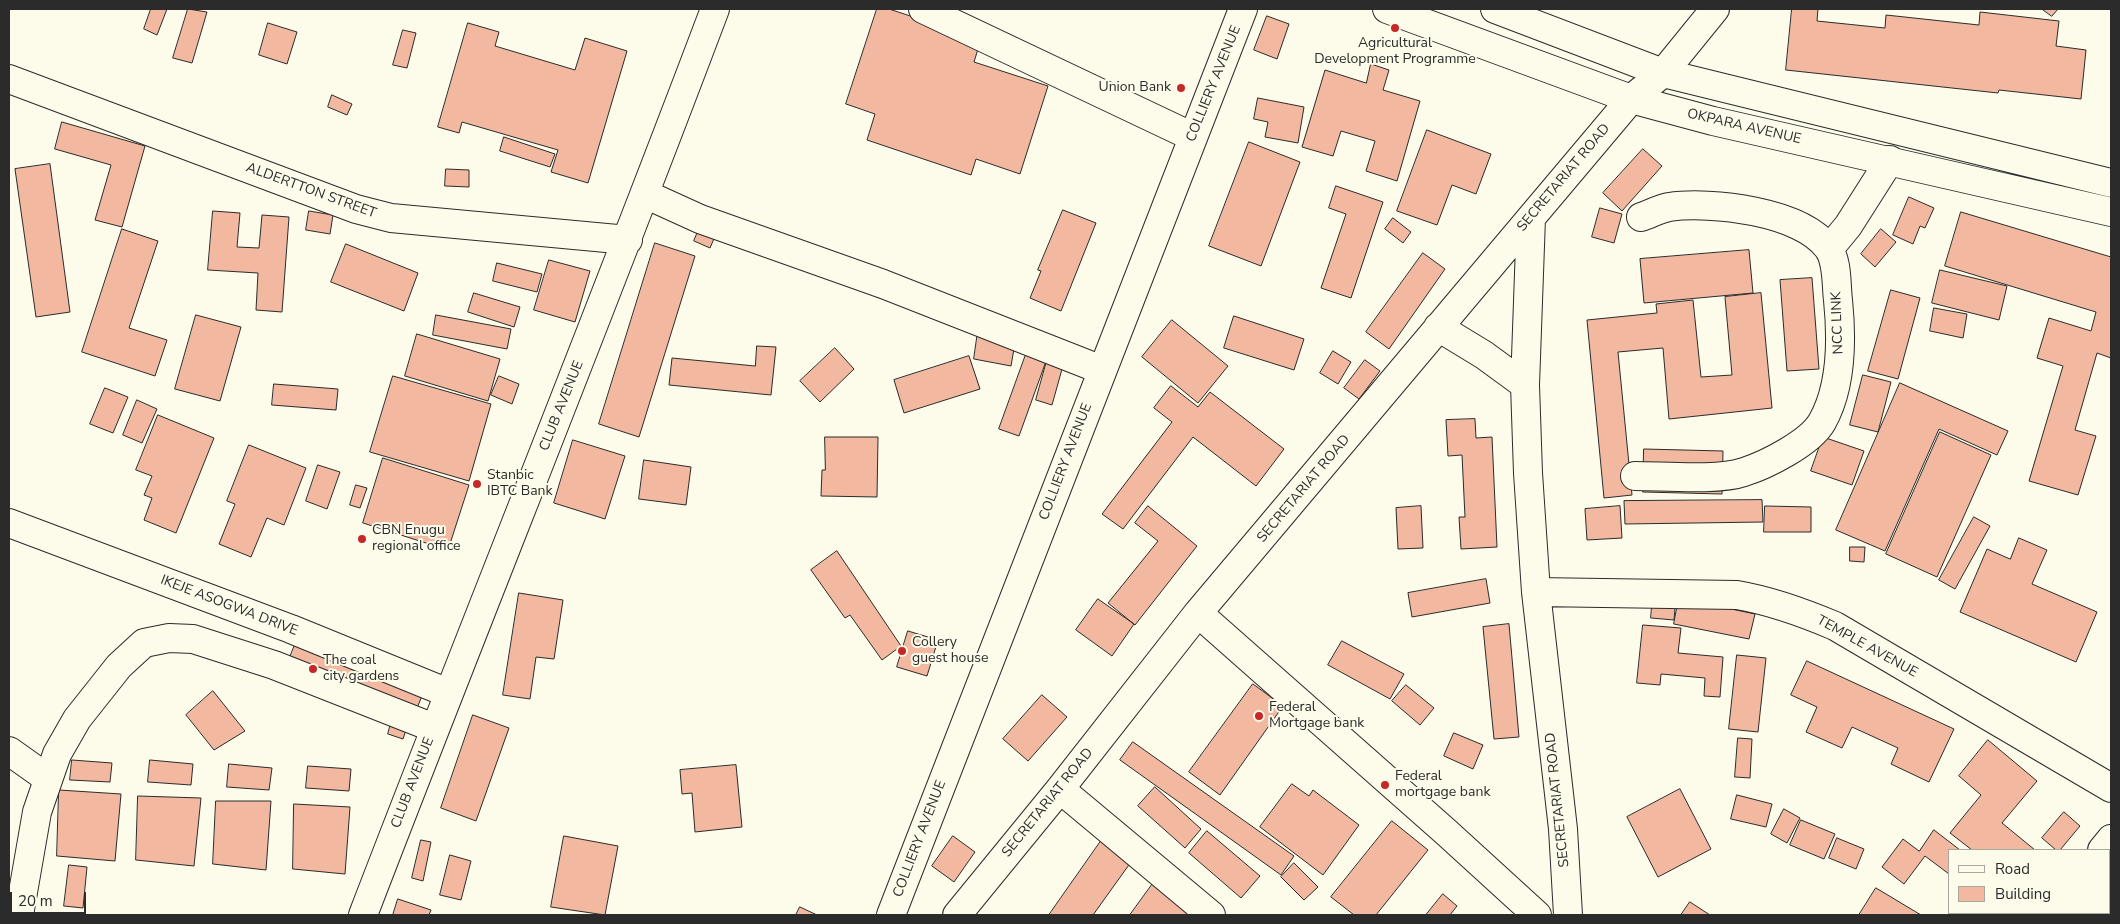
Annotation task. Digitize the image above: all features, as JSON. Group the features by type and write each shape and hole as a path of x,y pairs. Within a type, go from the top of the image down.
{"street":[{"name":"CLUB AVENUE","path":"363,915 434,728 628,240 715,9"},
{"path":"923,9 1193,137"},
{"name":"COLLIERY AVENUE","path":"895,913 1102,370 1244,9"},
{"name":"OKPARA AVENUE","path":"1387,9 1631,99 1713,121 2111,212"},
{"path":"1495,9 1663,73 2111,183"},
{"name":"SECRETARIAT ROAD","path":"957,915 1060,789 1198,613 1631,99 1663,73 1715,9"},
{"name":"ALDERTTON STREET","path":"9,79 356,209 391,218 628,240"},
{"path":"1640,217 1667,207 1702,204 1734,208 1792,223 1813,235 1829,249 1848,226 1890,160"},
{"path":"645,194 700,219 883,284 1102,370"},
{"name":"SECRETARIAT ROAD","path":"1531,218 1524,385 1536,592 1563,829 1568,915"},
{"name":"NCC LINK","path":"1634,476 1700,477 1741,473 1772,461 1795,447 1822,424 1832,400 1840,355 1840,317 1834,266 1829,249"},
{"path":"1438,327 1484,355 1524,385"},
{"name":"IKEJE ASOGWA DRIVE","path":"9,523 291,630 448,693"},
{"name":"TEMPLE AVENUE","path":"1536,592 1737,595 1767,600 1798,610 1835,626 2111,788"},
{"path":"1198,613 1446,832 1536,915"},
{"path":"20,915 37,812 47,778 57,754 77,719 119,666 144,643 155,640 193,640 274,665 434,728"},
{"path":"9,751 47,778"},
{"path":"1060,789 1212,915"},
{"path":"2103,849 2111,839"}],"building":[{"path":"151,9 167,9 157,35 144,29"},
{"path":"188,9 207,12 192,63 173,58"},
{"path":"877,9 889,9 981,39 974,62 1048,86 1020,174 976,159 971,175 867,140 875,114 846,104"},
{"path":"1792,9 1818,9 1817,21 1885,28 1886,15 1979,25 1980,12 2059,21 2056,46 2086,50 2081,99 1999,90 1998,93 1786,70"},
{"path":"2042,9 2058,9 2052,16"},
{"path":"1267,16 1289,24 1277,59 1254,50"},
{"path":"268,23 297,32 287,64 259,55"},
{"path":"468,23 499,32 495,46 575,70 585,38 627,51 588,183 551,172 558,150 462,122 459,133 438,127"},
{"path":"403,30 416,33 407,68 393,65"},
{"path":"1371,64 1389,70 1383,90 1420,101 1397,181 1366,171 1375,141 1341,131 1333,156 1302,147 1325,70 1366,83"},
{"path":"332,95 352,104 347,115 328,107"},
{"path":"1258,98 1304,107 1298,143 1265,137 1268,122 1254,119"},
{"path":"62,122 145,146 122,227 95,220 111,165 55,149"},
{"path":"1427,130 1491,154 1476,194 1452,185 1437,225 1397,211"},
{"path":"504,137 555,154 550,167 500,151"},
{"path":"1249,142 1300,162 1261,266 1209,246"},
{"path":"1643,149 1662,166 1622,211 1603,193"},
{"path":"50,164 70,312 36,317 15,169"},
{"path":"446,169 469,170 469,187 445,186"},
{"path":"1336,186 1383,202 1351,298 1321,288 1346,214 1329,208"},
{"path":"1909,197 1934,208 1925,228 1920,226 1913,244 1893,235"},
{"path":"1600,208 1622,214 1614,243 1592,237"},
{"path":"1063,210 1096,223 1061,311 1030,298 1041,271 1038,270"},
{"path":"213,211 240,213 237,247 259,248 262,215 289,217 282,312 256,310 258,273 208,270"},
{"path":"309,211 333,215 330,234 306,230"},
{"path":"1961,212 2111,257 2111,358 2097,353 2075,430 2096,436 2078,495 2029,481 2063,366 2037,358 2049,318 2091,331 2096,312 1945,266"},
{"path":"1393,218 1411,232 1403,243 1385,229"},
{"path":"703,220 719,227 710,248 694,241"},
{"path":"122,229 158,241 129,328 167,340 155,376 82,352"},
{"path":"1881,229 1896,242 1875,267 1861,254"},
{"path":"655,243 695,256 639,437 599,424"},
{"path":"346,244 418,273 404,311 331,282"},
{"path":"1749,250 1753,293 1644,303 1640,259"},
{"path":"1423,253 1445,269 1389,349 1366,332"},
{"path":"549,260 590,271 575,322 534,310"},
{"path":"497,263 542,274 537,292 493,281"},
{"path":"1940,270 2007,286 1999,320 1932,303"},
{"path":"1812,278 1819,369 1787,371 1780,280"},
{"path":"1891,290 1920,298 1898,379 1868,371"},
{"path":"474,293 520,307 514,327 468,312"},
{"path":"1761,293 1772,408 1669,419 1663,348 1618,352 1632,495 1604,498 1587,320 1657,313 1656,304 1693,300 1701,377 1732,375 1725,297"},
{"path":"1934,308 1967,314 1963,338 1930,331"},
{"path":"196,315 241,327 220,401 175,389"},
{"path":"436,315 511,329 507,349 433,335"},
{"path":"1234,316 1304,339 1294,370 1224,348"},
{"path":"1172,320 1228,366 1198,403 1142,357"},
{"path":"978,331 1016,337 1011,366 974,359"},
{"path":"417,334 500,359 488,401 405,376"},
{"path":"757,346 776,347 771,395 669,385 672,358 755,366"},
{"path":"1029,346 1049,353 1019,436 999,429"},
{"path":"835,348 854,369 820,402 800,381"},
{"path":"1333,351 1351,362 1338,384 1320,373"},
{"path":"969,356 980,389 904,413 894,380"},
{"path":"1048,357 1064,362 1052,405 1036,400"},
{"path":"1365,360 1380,371 1359,399 1344,388"},
{"path":"1863,375 1891,382 1878,432 1850,425"},
{"path":"393,376 491,404 469,481 370,452"},
{"path":"499,376 519,384 512,404 491,395"},
{"path":"1900,383 2008,431 1997,455 1939,429 1885,551 1836,530"},
{"path":"274,384 338,389 336,410 272,405"},
{"path":"1171,386 1198,407 1210,392 1284,449 1256,486 1193,437 1123,529 1102,514 1172,422 1154,408"},
{"path":"105,388 128,397 113,433 90,424"},
{"path":"137,400 157,409 142,443 123,435"},
{"path":"158,415 214,438 176,533 144,520 152,498 144,495 152,476 136,470"},
{"path":"1475,419 1476,438 1492,437 1497,547 1461,549 1459,517 1465,517 1462,455 1448,456 1446,420"},
{"path":"1940,432 1991,455 1937,577 1886,554"},
{"path":"825,437 878,437 877,497 821,496 822,470 825,470"},
{"path":"1823,437 1864,451 1852,485 1811,471"},
{"path":"573,440 625,456 605,519 554,503"},
{"path":"249,445 306,468 284,525 267,518 251,557 219,544 235,504 227,501"},
{"path":"1644,449 1723,451 1722,494 1643,492"},
{"path":"383,458 469,485 448,550 363,523"},
{"path":"644,460 691,467 686,505 639,499"},
{"path":"318,465 340,472 327,509 306,501"},
{"path":"356,485 367,488 360,508 350,505"},
{"path":"1762,500 1763,522 1625,524 1624,501"},
{"path":"1148,506 1197,546 1135,625 1108,603 1158,541 1135,523"},
{"path":"1421,506 1423,548 1398,549 1396,508"},
{"path":"1620,506 1622,538 1587,540 1585,509"},
{"path":"1765,506 1811,507 1811,532 1764,532"},
{"path":"1974,517 1990,526 1955,589 1939,580"},
{"path":"2019,538 2047,550 2032,584 2097,612 2076,662 1960,612 1987,549 2010,559"},
{"path":"1850,547 1865,547 1864,562 1850,561"},
{"path":"837,551 901,646 882,660 850,615 845,618 811,570"},
{"path":"1486,579 1490,603 1412,617 1408,593"},
{"path":"519,593 563,600 554,659 536,657 530,699 503,695"},
{"path":"1653,594 1676,596 1674,620 1651,618"},
{"path":"1679,598 1755,614 1749,639 1674,624"},
{"path":"1098,599 1134,624 1112,656 1076,630"},
{"path":"1509,624 1519,737 1494,739 1483,627"},
{"path":"1643,625 1681,628 1678,653 1723,657 1720,697 1704,696 1705,678 1661,674 1660,685 1637,683"},
{"path":"908,631 938,640 927,676 897,667"},
{"path":"299,635 424,691 415,713 290,657"},
{"path":"1342,641 1404,674 1390,699 1328,665"},
{"path":"1737,655 1766,658 1758,732 1729,729"},
{"path":"1807,661 1954,729 1929,782 1891,764 1898,748 1852,727 1842,748 1806,732 1817,707 1791,695"},
{"path":"1253,684 1283,706 1220,795 1189,772"},
{"path":"1406,685 1434,708 1420,725 1392,701"},
{"path":"213,691 245,731 214,750 186,715"},
{"path":"1042,695 1067,717 1028,761 1003,739"},
{"path":"473,715 509,728 476,821 441,808"},
{"path":"393,716 409,721 403,739 388,734"},
{"path":"1454,733 1483,745 1473,769 1444,756"},
{"path":"1738,738 1752,739 1750,778 1735,777"},
{"path":"1988,740 2037,781 2002,823 2034,849 1971,849 1950,833 1981,795 1959,776"},
{"path":"1133,742 1294,856 1281,875 1120,760"},
{"path":"72,760 112,763 110,782 70,780"},
{"path":"150,760 193,764 191,785 148,782"},
{"path":"229,764 272,768 269,790 227,787"},
{"path":"736,765 742,827 695,832 692,793 682,794 680,770"},
{"path":"308,766 351,769 349,791 306,788"},
{"path":"1292,784 1309,796 1313,790 1359,825 1323,875 1260,827"},
{"path":"1155,787 1201,829 1185,848 1138,806"},
{"path":"1680,789 1711,849 1658,877 1627,817"},
{"path":"59,790 121,794 115,861 57,856"},
{"path":"1737,795 1772,804 1766,827 1731,819"},
{"path":"138,796 201,798 194,866 136,860"},
{"path":"216,801 271,801 266,870 213,864"},
{"path":"294,804 350,807 345,874 293,869"},
{"path":"1784,809 1800,818 1787,843 1771,834"},
{"path":"2064,812 2080,826 2061,849 2055,849 2042,838"},
{"path":"1801,820 1835,834 1824,859 1790,845"},
{"path":"1392,821 1428,850 1376,915 1354,915 1331,897"},
{"path":"1934,830 1959,849 1948,849 1948,873 1925,856 1904,884 1882,867 1903,839 1919,851"},
{"path":"1207,831 1260,876 1241,898 1189,853"},
{"path":"564,836 618,846 605,915 551,907"},
{"path":"953,836 975,852 954,882 932,866"},
{"path":"1837,838 1864,849 1856,869 1829,858"},
{"path":"421,840 431,842 423,881 412,878"},
{"path":"1101,841 1131,862 1093,915 1049,915"},
{"path":"450,855 471,861 461,900 440,895"},
{"path":"1294,863 1318,887 1304,900 1281,877"},
{"path":"69,865 87,867 83,908 64,906"},
{"path":"1162,871 1199,915 1130,915"},
{"path":"1876,888 1921,915 1859,915"},
{"path":"1443,894 1457,906 1450,915 1426,915"},
{"path":"398,899 431,910 429,915 393,915"},
{"path":"1690,902 1710,915 1681,915"},
{"path":"800,907 817,915 796,915"}],"place":[{"name":"Agricultural Development Programme","path":"1395,28"},
{"name":"Union Bank","path":"1181,88"},
{"name":"Stanbic IBTC Bank","path":"477,484"},
{"name":"CBN Enugu regional office","path":"362,539"},
{"name":"Collery guest house","path":"902,651"},
{"name":"The coal city gardens","path":"313,669"},
{"name":"Federal Mortgage bank","path":"1259,716"},
{"name":"Federal mortgage bank","path":"1385,785"}]}
